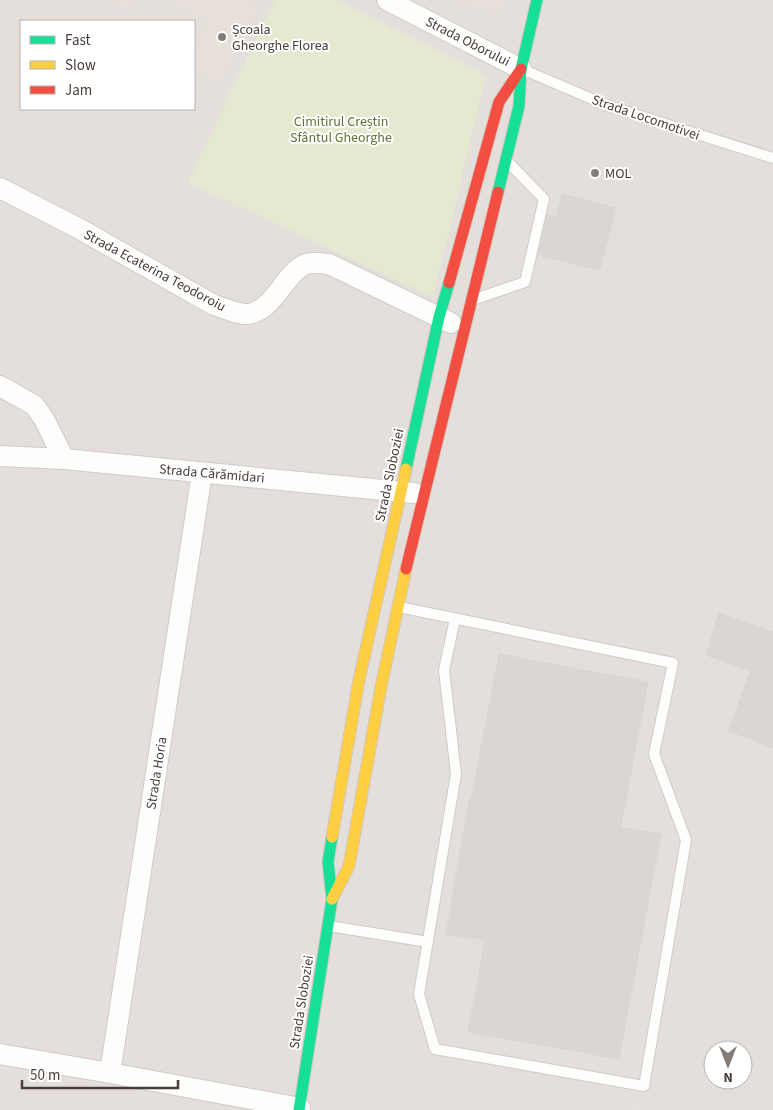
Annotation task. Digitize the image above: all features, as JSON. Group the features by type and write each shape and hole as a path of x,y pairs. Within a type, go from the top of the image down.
{"main road":[{"name":"Strada Sloboziei","path":"332,899 349,866 397,606 519,106 521,69 537,0"},
{"name":"Strada Sloboziei","path":"300,1109 332,899 328,862 359,680 439,317 500,102 521,69"}],"street":[{"name":"Strada Oborului","path":"387,0 521,69"},
{"name":"Strada Ecaterina Teodoroiu","path":"0,188 78,228 214,305 231,310 246,314 262,309 304,264 319,262 329,264 451,323 466,323"},
{"path":"0,386 34,405 44,419 64,459"},
{"name":"Strada Cărămidari","path":"0,456 64,459 423,494"},
{"name":"Strada Horia","path":"110,1073 202,472"},
{"path":"0,1054 300,1109"}],"lane":[{"name":"Strada Locomotivei","path":"521,69 606,105 773,158"},
{"path":"472,300 525,282 544,199 506,160"},
{"path":"397,606 673,663 654,754 686,840 644,1086 435,1049 419,994 456,774 444,670 455,619"},
{"path":"328,926 428,942"}],"shaded area":[{"path":"0,0 773,0 773,1110 643,1110 354,1069 347,1110 0,1110"},
{"path":"107,0 133,0 128,10"},
{"name":"Școala Gheorghe Florea","path":"168,0 246,0 258,6 221,82 195,70 195,53 210,20"},
{"path":"448,0 503,0 499,13"},
{"path":"353,1068 643,1110 347,1110"}],"green space":[{"name":"Cimitirul Creștin Sfântul Gheorghe","path":"275,0 336,0 486,76 433,297 188,182"}],"building":[{"path":"562,194 616,208 600,270 538,255 547,215 556,217"},
{"path":"719,613 773,632 773,748 729,731 750,671 706,655"},
{"path":"499,654 648,682 621,827 661,834 619,1059 468,1032 485,940 446,934 469,800 471,800"}],"traffic: fast":[{"path":"498,192 519,106 521,69 537,0"},
{"path":"406,469 439,317 449,283"},
{"path":"299,1110 332,899 328,862 332,837"}],"traffic: slow":[{"path":"332,837 359,680 406,469"},
{"path":"332,899 349,866 381,687 406,569"}],"traffic: jam":[{"path":"449,283 499,102 521,69"},
{"path":"406,569 498,192"}],"place":[{"name":"Școala Gheorghe Florea","path":"222,37"},
{"name":"MOL","path":"595,173"}]}
